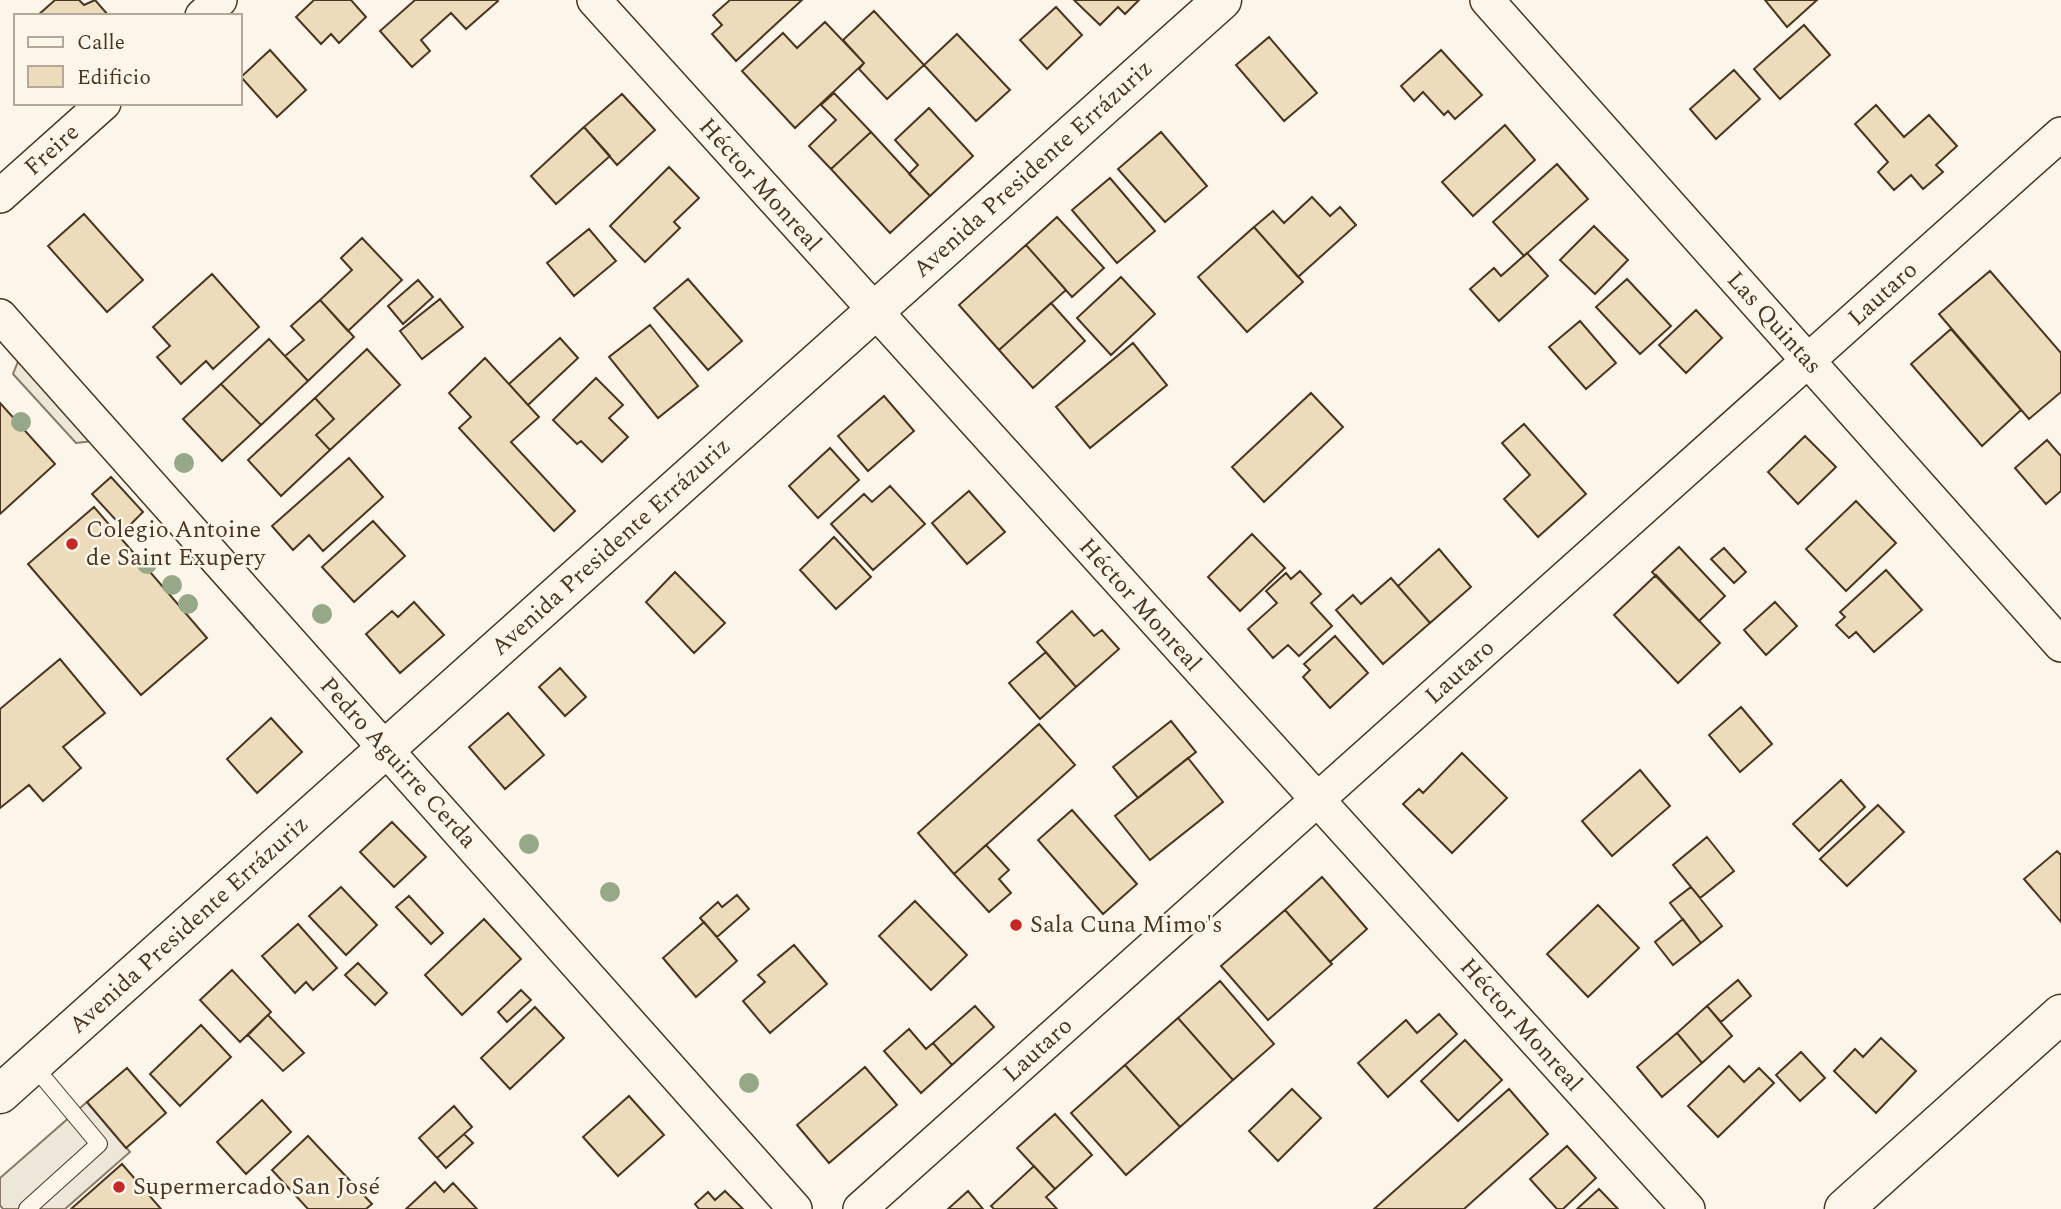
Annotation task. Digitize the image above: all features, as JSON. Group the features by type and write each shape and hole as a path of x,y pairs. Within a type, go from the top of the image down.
{"street":[{"path":"204,14 220,0"},
{"name":"Héctor Monreal","path":"594,0 873,312 1688,1209"},
{"name":"Avenida Presidente Errázuriz","path":"0,1094 1222,0"},
{"name":"Las Quintas","path":"1486,0 2061,645"},
{"name":"Freire","path":"0,196 102,105"},
{"name":"Lautaro","path":"860,1209 2061,134"},
{"name":"Pedro Aguirre Cerda","path":"0,316 795,1209"},
{"path":"1843,1209 2061,1014"}],"lane":[{"path":"27,1209 99,1144 33,1065"}],"shaded area":[{"path":"19,359 94,441 76,443 13,374"},
{"path":"87,1102 130,1152 65,1209 3,1209 0,1205 0,1178"}],"building":[{"path":"55,0 79,0 84,5 95,0 107,14 39,14"},
{"path":"314,0 351,0 366,17 339,43 331,34 321,44 296,17"},
{"path":"415,0 498,1 466,29 451,13 421,40 430,51 412,67 380,31"},
{"path":"730,0 802,0 736,61 712,34 722,25 713,15"},
{"path":"1074,0 1139,0 1125,14 1118,7 1100,25"},
{"path":"1765,0 1817,0 1787,27"},
{"path":"1056,7 1082,35 1047,69 1020,40"},
{"path":"874,11 924,65 887,99 859,69 864,63 843,40"},
{"path":"825,22 864,63 795,128 742,71 783,33 797,48"},
{"path":"1804,25 1830,55 1780,99 1754,69"},
{"path":"957,34 1010,90 976,121 924,65"},
{"path":"1269,37 1317,93 1284,121 1236,65"},
{"path":"270,50 306,90 277,117 242,76"},
{"path":"1441,50 1482,95 1455,119 1448,111 1444,115 1423,92 1414,101 1401,86"},
{"path":"1734,70 1760,99 1716,139 1690,109"},
{"path":"834,93 871,132 831,169 809,146 836,120 821,105"},
{"path":"622,94 655,130 617,165 584,127"},
{"path":"1876,105 1904,137 1929,115 1957,146 1936,165 1943,172 1923,189 1911,175 1894,190 1878,172 1888,162 1855,124"},
{"path":"929,108 973,156 930,196 909,174 918,165 895,140"},
{"path":"1505,125 1535,160 1473,216 1442,182"},
{"path":"584,127 610,156 556,204 531,176"},
{"path":"871,132 930,196 890,233 831,169"},
{"path":"1161,132 1207,186 1165,222 1118,169"},
{"path":"1557,164 1588,199 1524,256 1493,222"},
{"path":"669,167 699,198 674,222 680,228 645,262 610,226"},
{"path":"1110,178 1155,231 1117,263 1072,210"},
{"path":"1312,197 1330,216 1340,207 1356,225 1298,277 1254,227 1273,211 1284,223"},
{"path":"84,214 143,280 107,312 48,246"},
{"path":"1057,217 1104,268 1072,297 1026,245"},
{"path":"1594,226 1628,260 1595,294 1560,260"},
{"path":"1254,227 1303,282 1247,332 1198,277"},
{"path":"589,229 616,261 574,296 547,263"},
{"path":"362,238 402,280 348,331 320,300 352,270 341,258"},
{"path":"1026,245 1066,290 999,350 959,305"},
{"path":"1527,253 1548,276 1499,321 1470,289 1494,268 1501,276"},
{"path":"1990,271 2061,353 2061,392 2029,419 1939,314"},
{"path":"212,274 259,327 213,369 206,361 181,384 157,357 170,346 153,327"},
{"path":"1121,277 1155,314 1111,355 1077,318"},
{"path":"688,279 742,341 708,370 654,308"},
{"path":"1627,279 1671,326 1640,354 1596,307"},
{"path":"418,280 433,297 403,324 388,306"},
{"path":"440,299 463,327 422,359 400,331"},
{"path":"320,300 354,337 308,381 285,356 304,340 291,326"},
{"path":"1051,303 1085,341 1033,388 999,350"},
{"path":"1696,310 1722,338 1686,373 1659,345"},
{"path":"1580,321 1616,363 1586,389 1549,347"},
{"path":"650,325 698,386 658,418 609,357"},
{"path":"1951,329 2021,410 1982,446 1911,364"},
{"path":"560,338 578,358 528,405 509,384"},
{"path":"269,339 308,381 261,425 221,384"},
{"path":"1133,343 1167,385 1090,448 1056,407"},
{"path":"367,349 400,385 330,450 316,435 334,419 315,398"},
{"path":"485,358 539,417 511,442 575,511 554,531 459,428 471,417 449,393"},
{"path":"596,378 623,405 609,418 628,437 602,462 581,441 577,444 553,420"},
{"path":"221,384 261,425 222,461 183,419"},
{"path":"1311,393 1343,427 1264,502 1232,467"},
{"path":"884,396 914,431 868,471 838,436"},
{"path":"315,398 334,419 316,435 330,450 281,496 248,460"},
{"path":"0,403 55,464 0,514"},
{"path":"1524,424 1586,494 1538,537 1504,499 1530,475 1502,443"},
{"path":"1805,436 1836,467 1798,504 1768,472"},
{"path":"2047,440 2061,456 2061,491 2046,504 2015,468"},
{"path":"830,448 859,480 818,518 789,486"},
{"path":"349,458 383,497 323,551 309,535 293,550 272,526"},
{"path":"111,477 143,512 125,530 92,494"},
{"path":"890,486 925,524 873,570 831,524 864,494 872,502"},
{"path":"969,491 1005,532 967,564 932,523"},
{"path":"1856,501 1896,543 1846,591 1806,549"},
{"path":"94,507 207,638 141,695 28,564"},
{"path":"373,521 405,556 354,602 322,567"},
{"path":"1252,534 1285,568 1240,611 1208,577"},
{"path":"834,537 871,577 836,609 800,570"},
{"path":"1679,547 1725,596 1699,621 1652,572"},
{"path":"1724,548 1746,572 1734,583 1711,559"},
{"path":"1439,549 1471,587 1430,623 1398,586"},
{"path":"1886,570 1922,610 1874,652 1856,632 1849,638 1836,625 1845,617 1840,612"},
{"path":"1300,571 1321,594 1311,603 1332,626 1299,656 1288,645 1273,658 1248,629 1277,603 1266,591 1286,573 1291,579"},
{"path":"675,572 725,623 694,653 646,602"},
{"path":"1656,575 1720,643 1678,683 1614,615"},
{"path":"1391,578 1430,623 1383,664 1336,610 1353,595 1361,604"},
{"path":"414,602 444,635 400,673 366,634 392,611 398,617"},
{"path":"1775,602 1797,626 1766,655 1744,630"},
{"path":"1072,611 1094,636 1102,630 1119,649 1076,687 1037,642"},
{"path":"1335,636 1368,673 1330,708 1303,677 1310,670 1304,664"},
{"path":"1046,652 1076,687 1040,719 1009,683"},
{"path":"60,659 105,713 63,747 81,768 43,801 29,785 0,808 0,709"},
{"path":"560,668 586,697 565,716 539,687"},
{"path":"1741,707 1772,744 1740,772 1709,735"},
{"path":"508,713 544,755 505,789 469,747"},
{"path":"271,718 302,752 257,793 227,759"},
{"path":"1171,721 1196,752 1138,798 1113,767"},
{"path":"1039,724 1075,765 954,874 918,833"},
{"path":"1462,753 1507,798 1452,853 1403,804 1419,789 1423,793"},
{"path":"1188,758 1223,802 1150,860 1115,816"},
{"path":"1640,770 1670,806 1612,856 1582,821"},
{"path":"1841,780 1865,807 1819,851 1793,824"},
{"path":"1878,805 1904,832 1847,886 1820,859"},
{"path":"1072,810 1137,884 1103,914 1038,840"},
{"path":"392,822 426,857 394,887 360,852"},
{"path":"1707,837 1734,871 1700,898 1673,865"},
{"path":"986,845 1009,870 999,879 1011,893 989,912 954,874"},
{"path":"2057,851 2061,855 2061,922 2024,879"},
{"path":"1322,877 1367,929 1330,962 1285,910"},
{"path":"341,887 377,925 346,955 309,916"},
{"path":"1691,887 1722,926 1701,943 1670,903"},
{"path":"737,895 749,909 717,937 700,918 718,902 722,907"},
{"path":"409,896 443,933 431,944 396,907"},
{"path":"915,901 967,955 931,990 879,936"},
{"path":"1598,905 1639,948 1588,997 1547,954"},
{"path":"1285,910 1332,964 1268,1020 1221,966"},
{"path":"484,919 521,959 462,1015 425,975"},
{"path":"1683,919 1701,943 1673,965 1655,942"},
{"path":"704,922 737,961 696,997 663,958"},
{"path":"298,924 337,968 313,990 306,982 295,993 262,956"},
{"path":"794,945 827,984 770,1033 743,1001 765,982 758,975"},
{"path":"358,963 387,993 375,1005 345,975"},
{"path":"232,970 271,1012 240,1042 200,1000"},
{"path":"1738,980 1751,996 1721,1022 1707,1006"},
{"path":"1220,981 1274,1044 1233,1080 1178,1018"},
{"path":"521,990 531,1000 507,1022 498,1012"},
{"path":"975,1006 994,1027 952,1065 933,1043"},
{"path":"1707,1006 1732,1036 1702,1063 1677,1033"},
{"path":"535,1007 564,1038 510,1089 481,1058"},
{"path":"1439,1014 1457,1034 1388,1097 1358,1063 1406,1020 1417,1033"},
{"path":"268,1015 304,1053 283,1071 248,1035"},
{"path":"1178,1018 1233,1080 1180,1127 1125,1065"},
{"path":"201,1025 231,1057 180,1106 150,1074"},
{"path":"909,1029 926,1049 933,1043 952,1065 921,1093 884,1051"},
{"path":"1677,1033 1702,1063 1662,1097 1637,1067"},
{"path":"1881,1038 1916,1071 1876,1113 1834,1071 1855,1049 1863,1057"},
{"path":"1465,1040 1502,1080 1458,1121 1421,1081"},
{"path":"1801,1052 1825,1078 1800,1101 1776,1075"},
{"path":"1125,1065 1180,1127 1126,1175 1071,1113"},
{"path":"1729,1066 1744,1082 1759,1068 1774,1083 1718,1137 1688,1106"},
{"path":"865,1067 897,1105 829,1163 797,1125"},
{"path":"127,1068 166,1113 126,1148 87,1102"},
{"path":"1292,1089 1321,1118 1278,1161 1249,1131"},
{"path":"1509,1089 1548,1134 1464,1209 1374,1209"},
{"path":"629,1096 664,1135 618,1176 583,1137"},
{"path":"262,1100 291,1132 246,1174 217,1142"},
{"path":"454,1106 472,1127 437,1158 419,1138"},
{"path":"1055,1114 1092,1155 1055,1189 1017,1148"},
{"path":"464,1134 473,1143 446,1168 437,1158"},
{"path":"308,1136 372,1204 366,1209 308,1209 272,1170"},
{"path":"1567,1146 1596,1178 1563,1209 1557,1209 1530,1179"},
{"name":"Supermercado San José","path":"122,1164 161,1209 71,1209"},
{"path":"1034,1166 1055,1189 1046,1197 1057,1209 994,1209 991,1206"},
{"path":"435,1182 444,1192 453,1183 477,1209 406,1209"},
{"path":"1599,1189 1618,1209 1577,1209"},
{"path":"725,1191 743,1209 699,1209 695,1204 708,1192 715,1200"},
{"path":"968,1191 983,1209 948,1209"}],"place":[{"name":"Colegio Antoine de Saint Exupery","path":"72,544"},
{"name":"Sala Cuna Mimo's","path":"1016,925"},
{"name":"Supermercado San José","path":"119,1187"}]}
